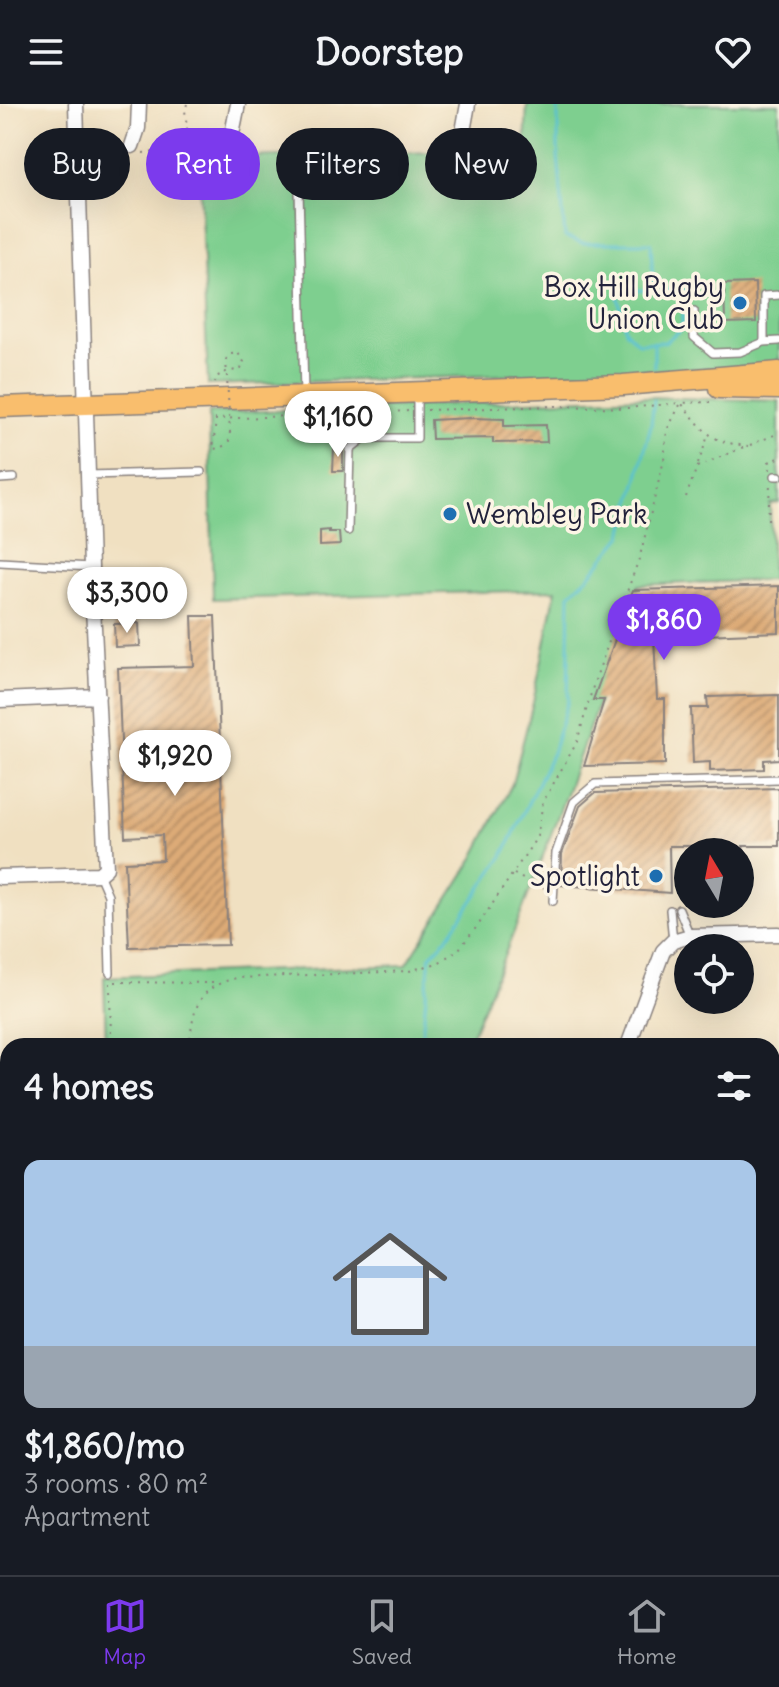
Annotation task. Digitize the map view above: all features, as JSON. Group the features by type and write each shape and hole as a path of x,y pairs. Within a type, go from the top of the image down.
{"main road":[{"path":"0,407 305,396 416,402 779,372"},
{"path":"623,385 779,389"}],"street":[{"path":"76,104 77,128"},
{"path":"130,148 138,128 139,104"},
{"path":"233,128 238,104"},
{"path":"464,126 468,104"},
{"path":"0,877 99,874 106,868 91,567 79,200"},
{"path":"0,700 98,696"},
{"path":"754,935 779,934"},
{"path":"631,1038 663,951 673,941"},
{"path":"0,1206 0,1215"}],"lane":[{"path":"299,200 305,396"},
{"path":"764,342 764,296 779,295"},
{"path":"694,311 694,337 713,353 740,352 764,342 779,341"},
{"path":"739,375 740,352"},
{"path":"348,531 350,449 364,438 417,438 416,402"},
{"path":"88,475 201,472"},
{"path":"0,479 14,478"},
{"path":"0,562 91,567"},
{"path":"553,901 556,853 569,815 574,802 595,784 779,779"},
{"path":"99,874 108,895 110,977"},
{"path":"670,910 673,941"}],"path":[{"path":"187,104 187,128"},
{"path":"211,399 216,377 226,372 241,369 244,362 238,353 226,359 230,432 229,441 221,448 213,449 216,419 416,402 645,407 709,402"},
{"path":"681,403 708,435 723,443 748,446"},
{"path":"111,1038 110,977 214,984 236,978 409,971 438,963 459,949 537,837 543,802 577,742 594,683 640,556 664,460 667,430 681,403"},
{"path":"697,467 779,433"},
{"path":"686,497 708,435"},
{"path":"768,520 769,462 779,458"},
{"path":"514,873 539,887"},
{"path":"190,1038 193,1018 201,999 214,984"}],"green space":[{"path":"527,104 779,104 779,366 208,385 201,200 260,200 260,157 276,156 276,200 409,200 409,153 425,152 425,200 537,200 537,128 526,128"},
{"path":"644,397 779,401 779,503 770,504 772,580 639,585 536,875 470,1038 106,1038 104,977 406,965 474,858 512,784 533,703 556,590 213,599 209,413"}],"building":[{"name":"Box Hill Rugby Union Club","path":"755,283 756,322 725,323 724,284"},
{"path":"504,419 504,426 546,425 547,442 493,443 493,438 432,439 431,420"},
{"path":"334,447 343,448 343,471 333,471"},
{"path":"320,531 339,532 340,545 320,546"},
{"path":"779,586 779,632 654,637 657,699 665,699 665,764 584,766 604,700 593,700 633,590"},
{"path":"192,616 215,616 228,945 129,947 125,862 163,860 162,835 125,837 118,668 194,666"},
{"path":"139,623 140,646 115,647 114,624"},
{"path":"779,695 779,759 764,760 764,769 710,771 710,762 693,763 691,708 708,708 707,697"},
{"path":"779,788 779,846 754,846 754,838 674,838 674,846 669,846 670,893 561,885 562,854 580,806 595,793"}],"waterway":[{"path":"558,104 558,156 565,237 582,243 651,243 653,290"},
{"path":"653,290 687,290 681,329 665,342 638,343 625,330 617,291 653,290"},
{"path":"654,343 654,366"},
{"path":"422,1038 430,956 447,938 503,856 552,753 568,701 570,594 623,535 651,425 654,400"}],"place":[{"name":"Box Hill Rugby Union Club","path":"740,303"},
{"name":"Wembley Park","path":"450,514"},
{"name":"Spotlight","path":"656,876"}]}
